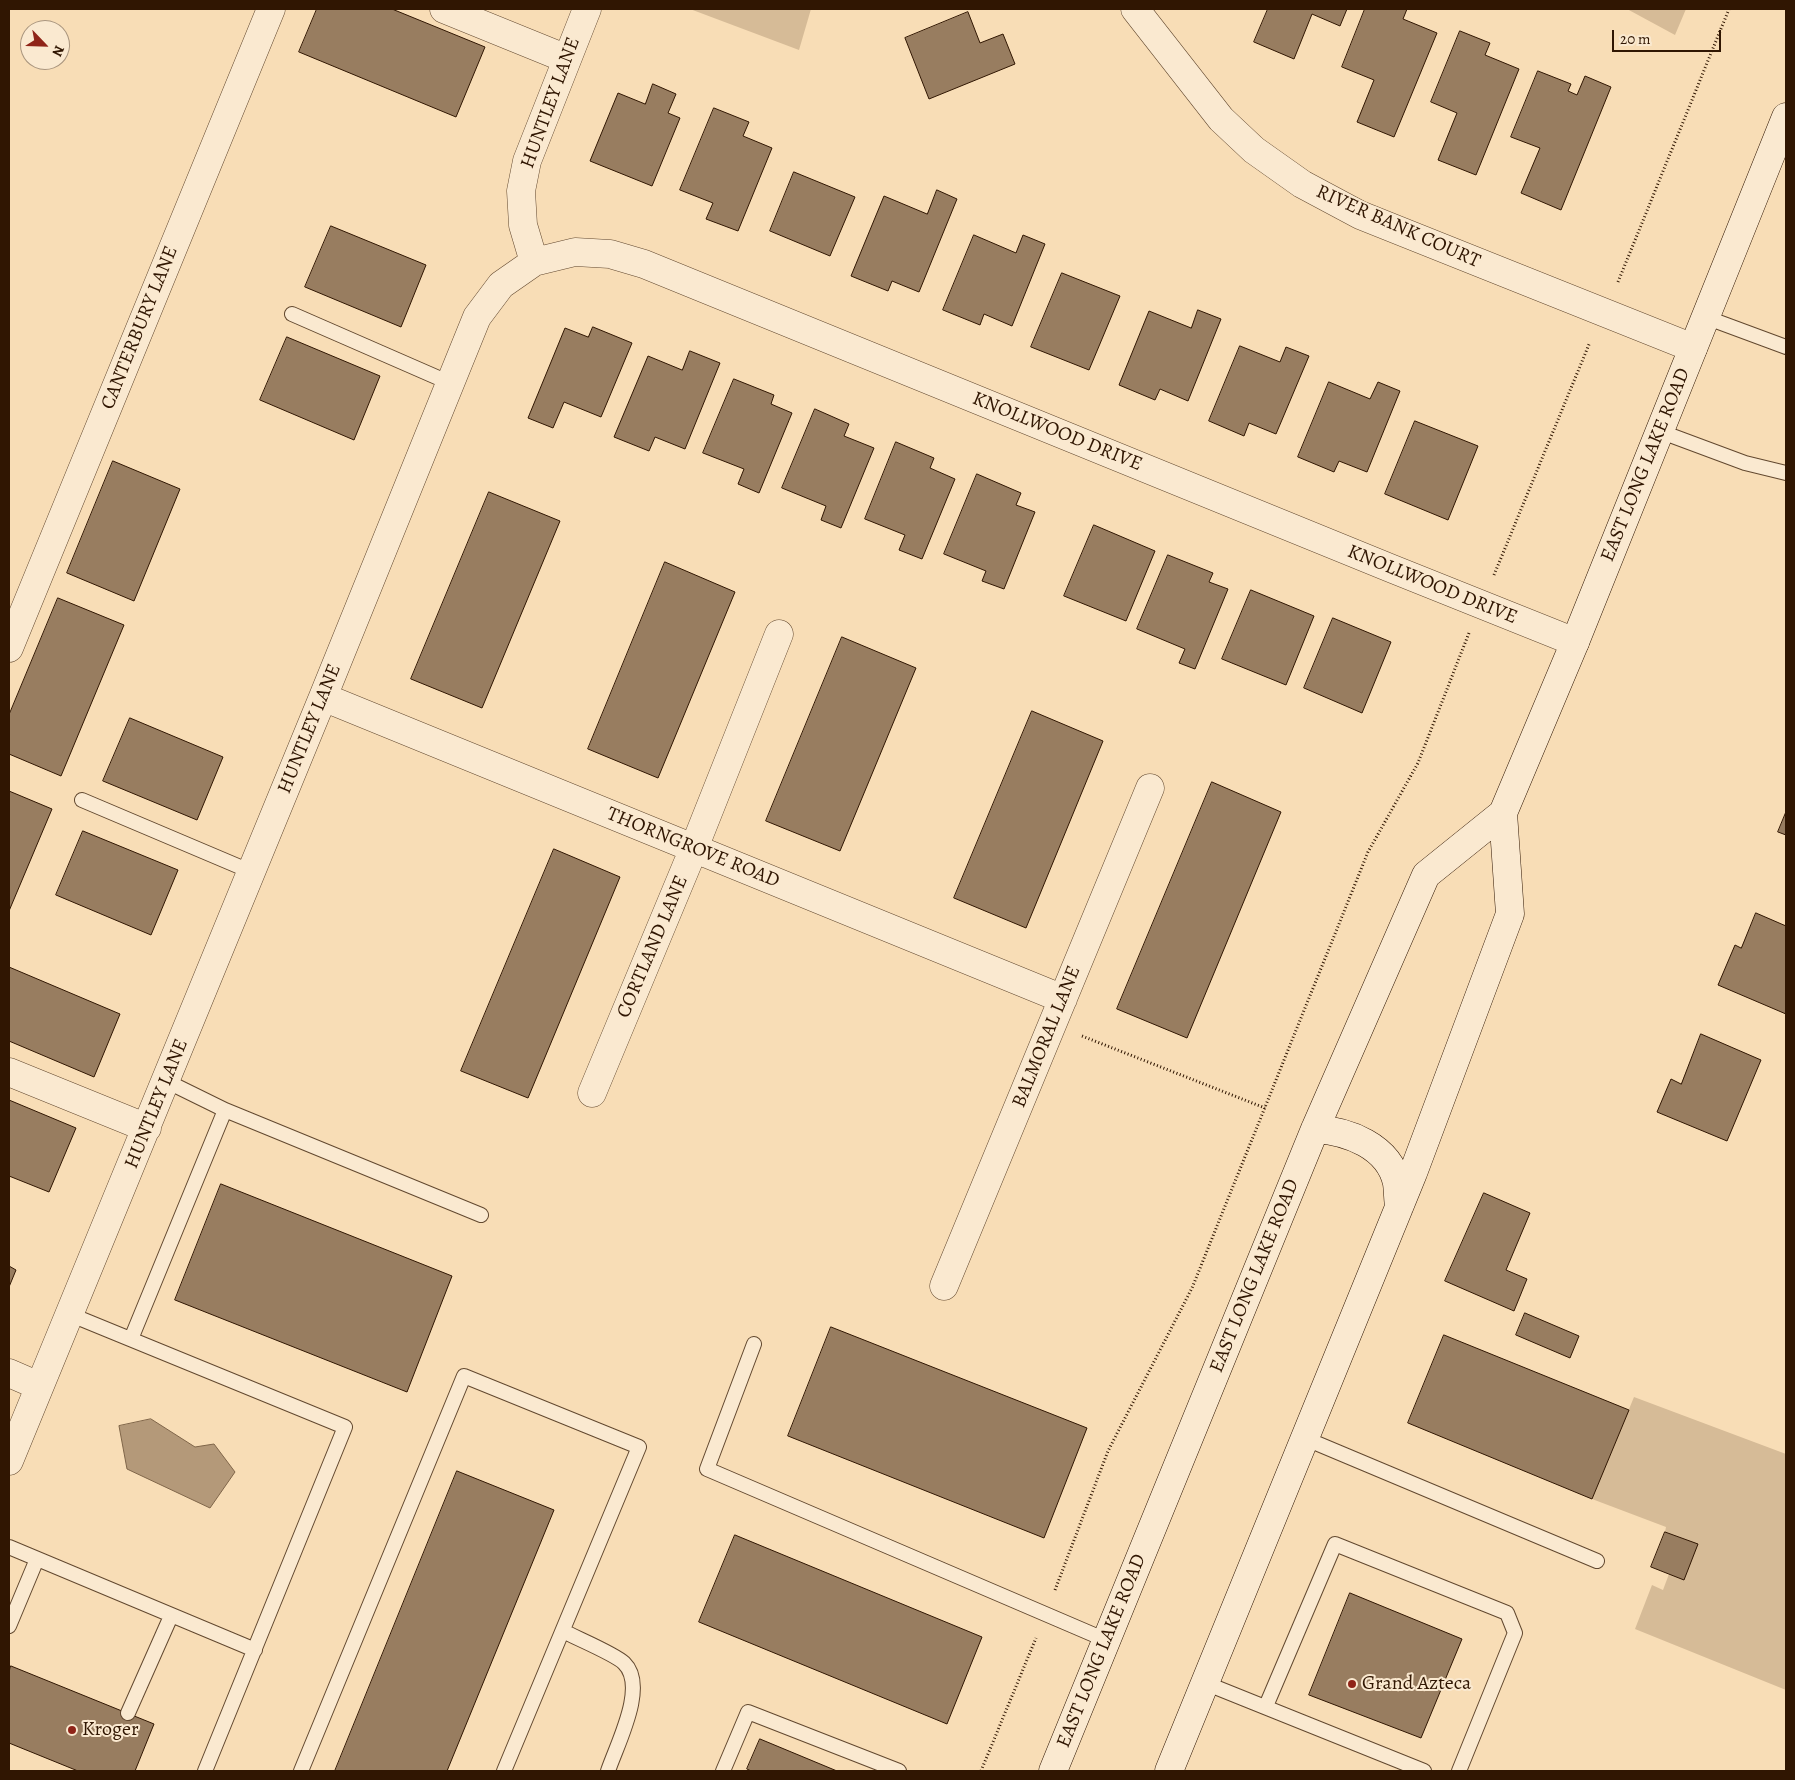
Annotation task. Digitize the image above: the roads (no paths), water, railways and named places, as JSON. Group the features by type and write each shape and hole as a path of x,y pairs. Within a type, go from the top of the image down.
{"street":[{"name":"CANTERBURY LANE","path":"9,648 271,9"},
{"path":"444,9 567,60"},
{"name":"HUNTLEY LANE","path":"9,1460 324,698 477,317 501,284 534,262 523,225 521,191 527,161 587,9"},
{"name":"RIVER BANK COURT","path":"1135,9 1221,119 1254,150 1302,184 1360,215 1693,348"},
{"name":"EAST LONG LAKE ROAD","path":"1169,1771 1399,1207 1510,914 1503,813 1575,642 1658,431 1786,117"},
{"name":"KNOLLWOOD DRIVE","path":"534,262 575,252 610,254 644,264 1124,459 1277,524 1575,642"},
{"name":"CORTLAND LANE","path":"592,1093 694,848 779,634"},
{"name":"THORNGROVE ROAD","path":"324,698 1063,999"},
{"name":"BALMORAL LANE","path":"944,1286 1150,788"},
{"name":"EAST LONG LAKE ROAD","path":"1053,1771 1315,1129 1426,875 1503,813"},
{"path":"9,1072 147,1128"},
{"path":"1315,1129 1348,1134 1366,1142 1380,1154 1397,1182 1399,1207"},
{"path":"9,1374 39,1386"}],"lane":[{"path":"292,314 450,383"},
{"path":"1705,317 1786,347"},
{"path":"1658,431 1745,464 1786,473"},
{"path":"82,800 252,872"},
{"path":"166,1081 226,1110 481,1215"},
{"path":"131,1339 226,1110"},
{"path":"70,1314 345,1427 204,1771"},
{"path":"754,1344 707,1469 1106,1640"},
{"path":"301,1771 464,1376 639,1447 504,1771"},
{"path":"1304,1438 1597,1562"},
{"path":"1266,1706 1335,1544 1507,1613 1516,1633 1459,1771"},
{"path":"9,1547 255,1650"},
{"path":"9,1626 37,1559"},
{"path":"128,1713 171,1616"},
{"path":"563,1631 624,1662 633,1676 634,1698 608,1771"},
{"path":"1205,1683 1424,1771"},
{"path":"722,1771 748,1712 900,1771"}],"place":[{"name":"Grand Azteca","path":"1352,1684"},
{"name":"Kroger","path":"72,1730"}]}
